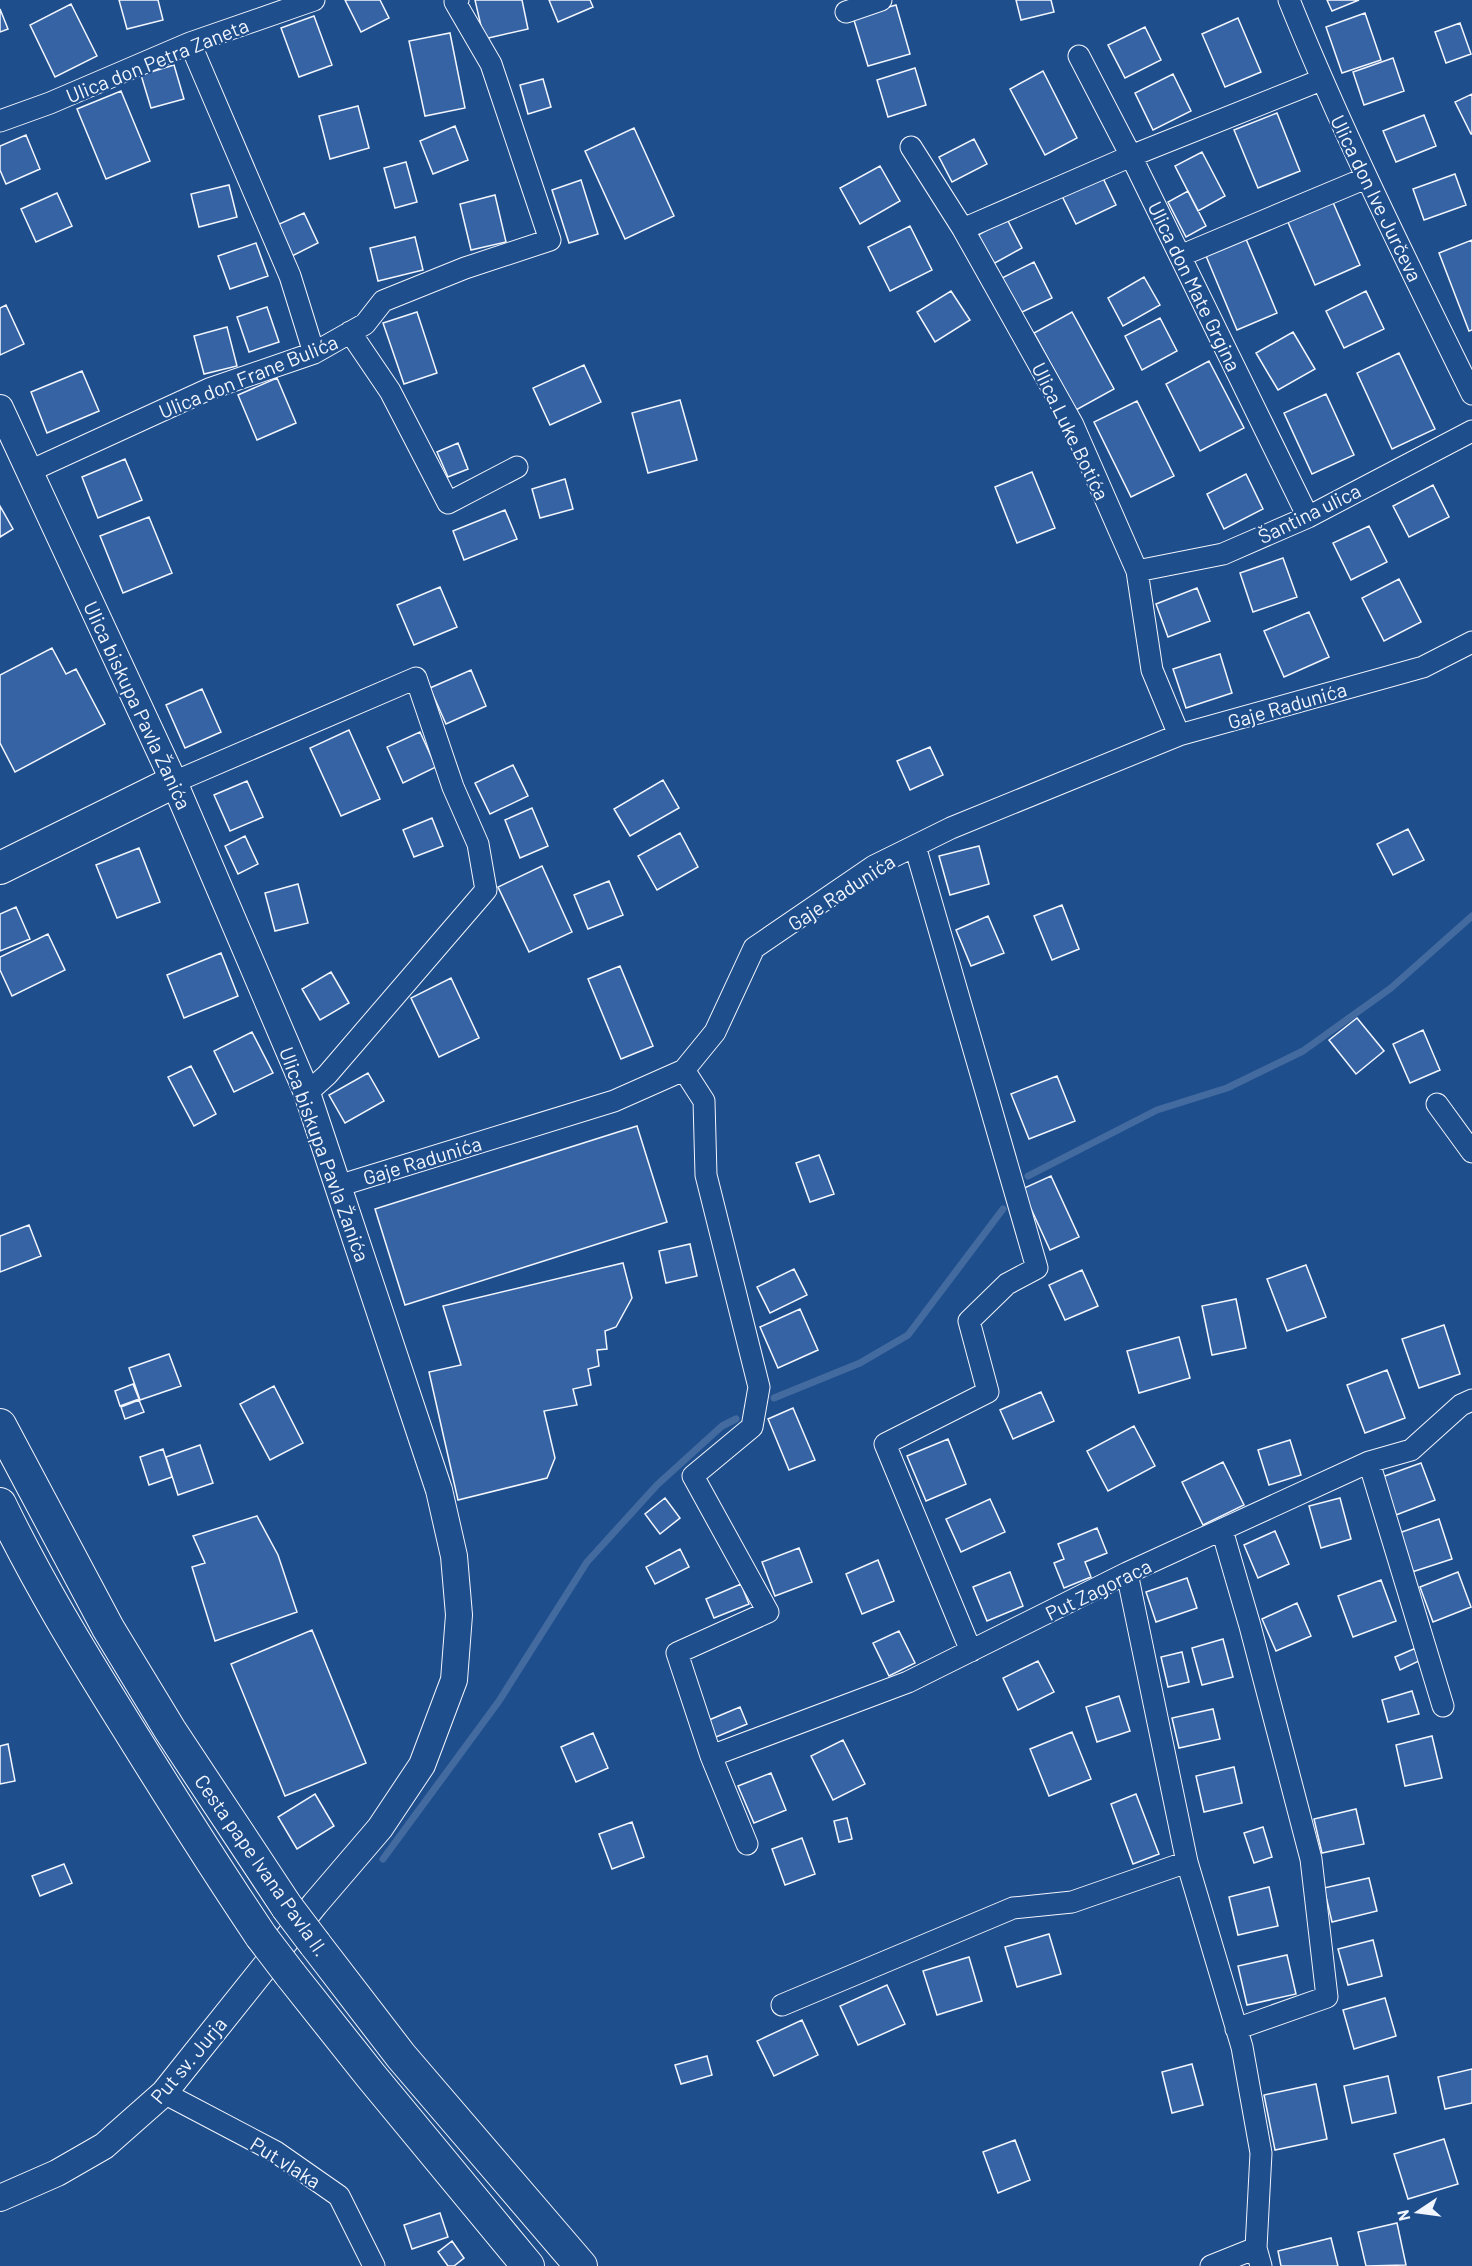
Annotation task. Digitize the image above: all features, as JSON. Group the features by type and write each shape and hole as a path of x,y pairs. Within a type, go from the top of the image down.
{"main road":[{"path":"0,868 174,782"},
{"name":"Cesta pape Ivana Pavla II.","path":"0,1425 108,1628 170,1730 301,1906 315,1944 401,2056 580,2266"},
{"name":"Cesta pape Ivana Pavla II.","path":"0,1504 23,1551 72,1638 207,1856 261,1936 378,2085 528,2266"}],"street":[{"name":"Ulica don Petra Zaneta","path":"0,121 50,103 190,43 314,0"},
{"name":"Ulica don Frane Bulića","path":"30,471 209,389 314,353 365,324 383,301 465,268 550,240 492,64 455,2 458,0"},
{"path":"846,12 881,0"},
{"name":"Ulica don Ive Jurčeva","path":"1289,0 1321,80 1366,178 1472,394"},
{"path":"190,43 290,276 314,353"},
{"name":"Ulica don Mate Grgina","path":"1079,56 1131,156 1308,517"},
{"path":"963,229 1131,156 1321,80"},
{"name":"Ulica Luke Botića","path":"911,147 963,229 1073,425 1137,571 1152,670 1179,735"},
{"path":"1180,256 1366,178"},
{"path":"350,333 390,391 448,503 517,467"},
{"name":"Ulica biskupa Pavla Žanića","path":"0,408 174,782 307,1093 439,1490 454,1556 459,1615 453,1680 422,1765 380,1828 301,1906"},
{"name":"Šantina ulica","path":"1137,571 1223,554 1308,517 1472,430"},
{"name":"Gaje Radunića","path":"338,1186 614,1101 684,1070 715,1032 754,948 874,866 951,828 1179,735 1423,667 1472,642"},
{"path":"174,782 416,678 453,787 478,844 486,890 327,1075 307,1093"},
{"path":"915,846 1038,1268 1007,1284 969,1321 988,1392 885,1444 971,1651"},
{"path":"684,1070 704,1101 706,1175 759,1387 752,1426 693,1476 768,1612 677,1653 711,1756 747,1844"},
{"path":"1437,1104 1472,1152"},
{"name":"Put Zagoraca","path":"711,1756 908,1682 1127,1574 1369,1462 1411,1450 1461,1405 1472,1400"},
{"path":"1369,1462 1443,1706"},
{"path":"1222,1530 1250,1626 1311,1859 1327,1997 1236,2029"},
{"path":"1127,1574 1187,1862 1242,2047 1261,2153 1259,2257 1211,2266"},
{"path":"782,2005 1013,1908 1072,1902 1187,1862"},
{"name":"Put sv. Jurja","path":"0,2198 57,2173 104,2146 164,2093 301,1906"},
{"name":"Put vlaka","path":"164,2093 276,2152 339,2196 374,2266"}],"building":[{"path":"119,0 158,0 163,20 127,29"},
{"path":"345,0 380,0 389,18 361,32"},
{"path":"475,0 522,0 528,29 484,39"},
{"path":"549,0 590,0 593,7 558,22"},
{"path":"1016,0 1051,0 1054,12 1021,20"},
{"path":"1327,0 1359,0 1332,11"},
{"path":"71,4 97,56 55,77 30,25"},
{"path":"896,5 910,54 868,66 853,17"},
{"path":"0,9 8,29 0,32"},
{"path":"1365,13 1381,60 1342,73 1326,27"},
{"path":"314,16 332,65 299,77 281,28"},
{"path":"1238,18 1261,72 1225,87 1202,34"},
{"path":"1460,23 1471,54 1446,63 1435,32"},
{"path":"1145,27 1161,60 1125,78 1108,45"},
{"path":"450,33 465,108 425,116 409,41"},
{"path":"1393,58 1404,91 1364,105 1353,72"},
{"path":"174,65 184,99 151,108 141,75"},
{"path":"915,68 926,105 888,117 877,80"},
{"path":"1043,71 1077,138 1045,155 1010,89"},
{"path":"1173,74 1191,111 1153,130 1135,93"},
{"path":"543,79 551,107 528,114 520,85"},
{"path":"121,91 150,161 106,179 77,109"},
{"path":"1472,94 1472,134 1471,134 1455,102"},
{"path":"358,106 369,148 330,159 319,116"},
{"path":"1277,113 1300,171 1258,188 1234,130"},
{"path":"1424,115 1436,146 1396,162 1383,131"},
{"path":"455,126 468,160 433,174 420,141"},
{"path":"634,128 674,216 625,239 585,151"},
{"path":"26,135 40,169 6,184 0,170 0,146"},
{"path":"974,139 987,164 952,182 939,157"},
{"path":"1202,152 1225,196 1198,211 1175,166"},
{"path":"406,162 417,202 395,208 384,168"},
{"path":"880,166 900,201 860,224 840,188"},
{"path":"1101,174 1116,205 1076,224 1061,194"},
{"path":"1455,174 1466,205 1424,220 1413,189"},
{"path":"581,180 598,234 569,243 552,190"},
{"path":"229,185 237,217 199,227 191,194"},
{"path":"1188,191 1206,226 1186,237 1168,202"},
{"path":"57,193 72,226 36,242 21,209"},
{"path":"495,195 506,242 471,250 460,204"},
{"path":"1332,200 1360,265 1315,285 1287,220"},
{"path":"304,213 318,243 292,256 277,225"},
{"path":"1007,219 1022,248 993,264 978,235"},
{"path":"910,226 932,270 890,291 868,247"},
{"path":"415,237 423,270 378,281 370,248"},
{"path":"1246,239 1277,313 1237,330 1206,256"},
{"path":"1472,240 1472,330 1469,331 1439,253"},
{"path":"256,243 268,276 230,289 218,256"},
{"path":"1034,262 1052,298 1020,313 1002,278"},
{"path":"1144,277 1160,305 1123,326 1108,298"},
{"path":"951,291 970,320 935,342 917,312"},
{"path":"1366,291 1384,329 1344,348 1326,311"},
{"path":"6,305 24,344 0,355 0,308"},
{"path":"267,307 279,342 249,352 237,317"},
{"path":"417,312 437,373 404,384 383,323"},
{"path":"1072,312 1114,389 1076,410 1034,333"},
{"path":"1160,318 1177,351 1142,370 1125,336"},
{"path":"227,327 237,366 204,374 194,336"},
{"path":"1293,332 1315,369 1278,390 1256,353"},
{"path":"1399,353 1435,429 1392,449 1357,373"},
{"path":"1209,361 1244,428 1200,451 1166,384"},
{"path":"584,365 601,402 550,425 533,388"},
{"path":"82,371 99,411 47,433 31,392"},
{"path":"277,378 296,423 257,440 238,395"},
{"path":"1326,394 1354,455 1312,474 1284,413"},
{"path":"680,400 697,460 648,473 632,413"},
{"path":"1137,401 1174,476 1131,497 1094,422"},
{"path":"458,443 468,469 448,477 437,452"},
{"path":"125,459 142,500 98,518 82,477"},
{"path":"1032,472 1055,528 1017,543 995,487"},
{"path":"1246,474 1263,509 1224,529 1207,494"},
{"path":"565,479 573,509 540,518 532,489"},
{"path":"1433,485 1449,517 1409,537 1393,506"},
{"path":"0,506 13,529 0,537"},
{"path":"505,510 517,539 464,560 453,531"},
{"path":"149,517 172,573 123,593 100,536"},
{"path":"1369,526 1387,562 1351,580 1333,543"},
{"path":"1283,558 1297,597 1253,612 1240,573"},
{"path":"1399,579 1421,622 1384,641 1362,598"},
{"path":"440,587 457,627 414,645 397,605"},
{"path":"1197,588 1210,621 1168,637 1156,604"},
{"path":"1309,612 1329,657 1284,677 1264,631"},
{"path":"52,648 66,674 76,669 105,724 15,772 0,743 0,675"},
{"path":"1220,654 1232,693 1186,708 1173,669"},
{"path":"471,670 486,706 446,724 430,688"},
{"path":"202,689 221,732 185,748 166,705"},
{"path":"349,730 380,799 341,816 310,748"},
{"path":"420,732 436,767 403,783 387,747"},
{"path":"930,747 943,775 910,790 897,761"},
{"path":"513,765 528,796 490,814 475,783"},
{"path":"663,780 679,808 630,836 614,809"},
{"path":"247,781 263,817 230,831 214,795"},
{"path":"532,808 548,846 520,858 505,820"},
{"path":"432,818 443,846 414,857 403,830"},
{"path":"1408,829 1424,860 1393,875 1377,844"},
{"path":"680,833 698,867 657,890 638,856"},
{"path":"245,836 258,864 238,874 225,846"},
{"path":"979,846 989,884 950,895 939,856"},
{"path":"139,848 160,902 117,918 96,865"},
{"path":"542,866 572,932 529,952 498,887"},
{"path":"609,881 623,915 588,929 574,895"},
{"path":"298,884 308,923 275,931 265,893"},
{"path":"1062,905 1079,949 1052,960 1034,916"},
{"path":"16,907 30,939 0,951 0,914"},
{"path":"988,916 1004,953 971,966 956,930"},
{"path":"48,934 65,970 12,996 0,970 0,957"},
{"path":"221,953 238,996 184,1018 167,975"},
{"path":"620,966 653,1046 621,1059 588,979"},
{"path":"331,972 349,1003 320,1020 302,989"},
{"path":"451,978 479,1038 439,1057 411,998"},
{"path":"1357,1018 1384,1051 1356,1074 1329,1040"},
{"path":"1423,1030 1440,1070 1410,1083 1393,1044"},
{"path":"252,1032 273,1073 234,1092 214,1051"},
{"path":"191,1066 216,1114 194,1126 168,1077"},
{"path":"368,1073 384,1101 345,1123 329,1095"},
{"path":"1057,1076 1075,1121 1029,1139 1011,1094"},
{"path":"637,1126 667,1222 405,1305 375,1209"},
{"path":"819,1155 834,1194 810,1202 796,1163"},
{"path":"1051,1176 1079,1237 1050,1250 1022,1189"},
{"path":"29,1225 41,1256 0,1272 0,1236"},
{"path":"690,1244 697,1276 666,1283 659,1251"},
{"path":"623,1263 632,1298 616,1327 605,1331 607,1349 597,1350 599,1366 588,1369 591,1385 573,1389 577,1405 544,1411 555,1458 547,1478 458,1500 429,1372 461,1365 443,1306"},
{"path":"1306,1265 1326,1317 1287,1331 1267,1279"},
{"path":"794,1269 807,1295 770,1313 757,1287"},
{"path":"1082,1270 1098,1306 1065,1320 1049,1285"},
{"path":"1236,1299 1246,1348 1212,1355 1202,1306"},
{"path":"800,1309 818,1350 778,1368 760,1327"},
{"path":"1444,1325 1460,1374 1419,1388 1402,1339"},
{"path":"1179,1337 1190,1378 1139,1393 1127,1351"},
{"path":"169,1354 181,1386 140,1400 129,1368"},
{"path":"1387,1370 1405,1418 1365,1433 1347,1385"},
{"path":"133,1384 139,1399 120,1406 115,1391"},
{"path":"274,1386 303,1443 270,1460 240,1404"},
{"path":"1041,1392 1054,1421 1013,1439 1000,1410"},
{"path":"139,1400 144,1412 125,1419 121,1407"},
{"path":"793,1408 815,1460 789,1470 768,1419"},
{"path":"1134,1426 1155,1466 1108,1491 1087,1451"},
{"path":"948,1439 966,1484 926,1501 907,1456"},
{"path":"1290,1440 1301,1475 1269,1485 1258,1450"},
{"path":"200,1445 213,1483 178,1495 166,1457"},
{"path":"163,1449 172,1477 149,1485 140,1457"},
{"path":"1223,1462 1244,1505 1203,1525 1182,1482"},
{"path":"1421,1463 1435,1500 1396,1515 1382,1477"},
{"path":"665,1498 680,1518 660,1534 645,1514"},
{"path":"1340,1498 1351,1539 1321,1548 1309,1506"},
{"path":"990,1499 1005,1532 961,1552 946,1519"},
{"path":"257,1516 278,1555 297,1612 215,1641 192,1567 205,1563 193,1536"},
{"path":"1439,1519 1452,1559 1412,1572 1399,1533"},
{"path":"1097,1528 1107,1553 1085,1562 1091,1577 1064,1588 1054,1563 1064,1559 1058,1544"},
{"path":"1275,1531 1289,1564 1258,1578 1244,1545"},
{"path":"799,1548 812,1582 775,1596 762,1562"},
{"path":"680,1549 689,1567 655,1584 646,1567"},
{"path":"878,1560 894,1601 862,1614 846,1574"},
{"path":"1010,1572 1023,1606 987,1621 973,1587"},
{"path":"1458,1572 1471,1607 1433,1622 1420,1587"},
{"path":"1187,1578 1197,1608 1156,1622 1146,1592"},
{"path":"1381,1580 1396,1621 1353,1637 1338,1596"},
{"path":"741,1584 749,1604 714,1618 706,1599"},
{"path":"1297,1603 1311,1636 1276,1651 1262,1619"},
{"path":"312,1630 366,1763 285,1796 231,1664"},
{"path":"899,1631 915,1663 889,1676 873,1643"},
{"path":"1223,1639 1233,1677 1202,1685 1192,1648"},
{"path":"1416,1648 1421,1660 1400,1670 1395,1657"},
{"path":"1182,1652 1189,1682 1168,1687 1161,1657"},
{"path":"1038,1661 1054,1692 1018,1710 1003,1678"},
{"path":"1412,1691 1419,1714 1388,1722 1382,1700"},
{"path":"1119,1696 1130,1731 1097,1742 1086,1707"},
{"path":"740,1707 747,1724 716,1737 709,1720"},
{"path":"1213,1709 1220,1739 1179,1748 1172,1718"},
{"path":"1072,1732 1091,1779 1049,1796 1030,1749"},
{"path":"593,1733 608,1768 576,1782 561,1747"},
{"path":"1432,1736 1442,1778 1405,1786 1396,1745"},
{"path":"843,1740 865,1784 833,1800 811,1756"},
{"path":"8,1744 15,1781 0,1784 0,1746"},
{"path":"1234,1767 1242,1803 1204,1812 1196,1776"},
{"path":"771,1773 786,1810 754,1823 738,1786"},
{"path":"315,1794 334,1826 297,1849 278,1817"},
{"path":"1136,1794 1159,1854 1133,1864 1111,1804"},
{"path":"1356,1809 1364,1844 1322,1853 1314,1819"},
{"path":"847,1818 852,1839 839,1842 834,1821"},
{"path":"632,1822 644,1857 612,1869 599,1834"},
{"path":"1263,1827 1272,1857 1254,1863 1244,1833"},
{"path":"802,1838 815,1874 785,1885 772,1849"},
{"path":"64,1864 72,1883 40,1896 32,1876"},
{"path":"1369,1878 1377,1911 1332,1922 1324,1888"},
{"path":"1269,1887 1278,1926 1238,1935 1229,1897"},
{"path":"1049,1934 1061,1974 1017,1987 1005,1947"},
{"path":"1373,1940 1382,1976 1348,1985 1338,1949"},
{"path":"1287,1955 1296,1994 1247,2005 1238,1966"},
{"path":"969,1957 982,2001 937,2015 923,1971"},
{"path":"887,1985 905,2024 858,2045 840,2006"},
{"path":"1385,1998 1396,2036 1354,2049 1343,2010"},
{"path":"802,2020 818,2055 774,2076 757,2041"},
{"path":"707,2056 712,2075 681,2084 675,2065"},
{"path":"1192,2064 1203,2105 1172,2113 1162,2072"},
{"path":"1472,2069 1472,2103 1445,2109 1438,2077"},
{"path":"1388,2076 1396,2113 1352,2123 1344,2086"},
{"path":"1316,2084 1327,2139 1275,2150 1264,2095"},
{"path":"1444,2139 1458,2184 1408,2199 1394,2154"},
{"path":"1015,2140 1030,2180 998,2193 983,2152"},
{"path":"440,2213 448,2237 412,2249 404,2225"},
{"path":"1397,2223 1406,2265 1366,2266 1358,2232"},
{"path":"1331,2238 1338,2266 1281,2266 1278,2251"},
{"path":"452,2241 464,2258 454,2266 448,2266 438,2252"}],"waterway":[{"path":"1028,1176 1157,1110 1227,1088 1303,1051 1391,988 1472,916"},
{"path":"774,1398 860,1363 908,1335 1003,1209"},
{"path":"383,1859 499,1701 587,1562 657,1485 722,1426 736,1419"}]}
